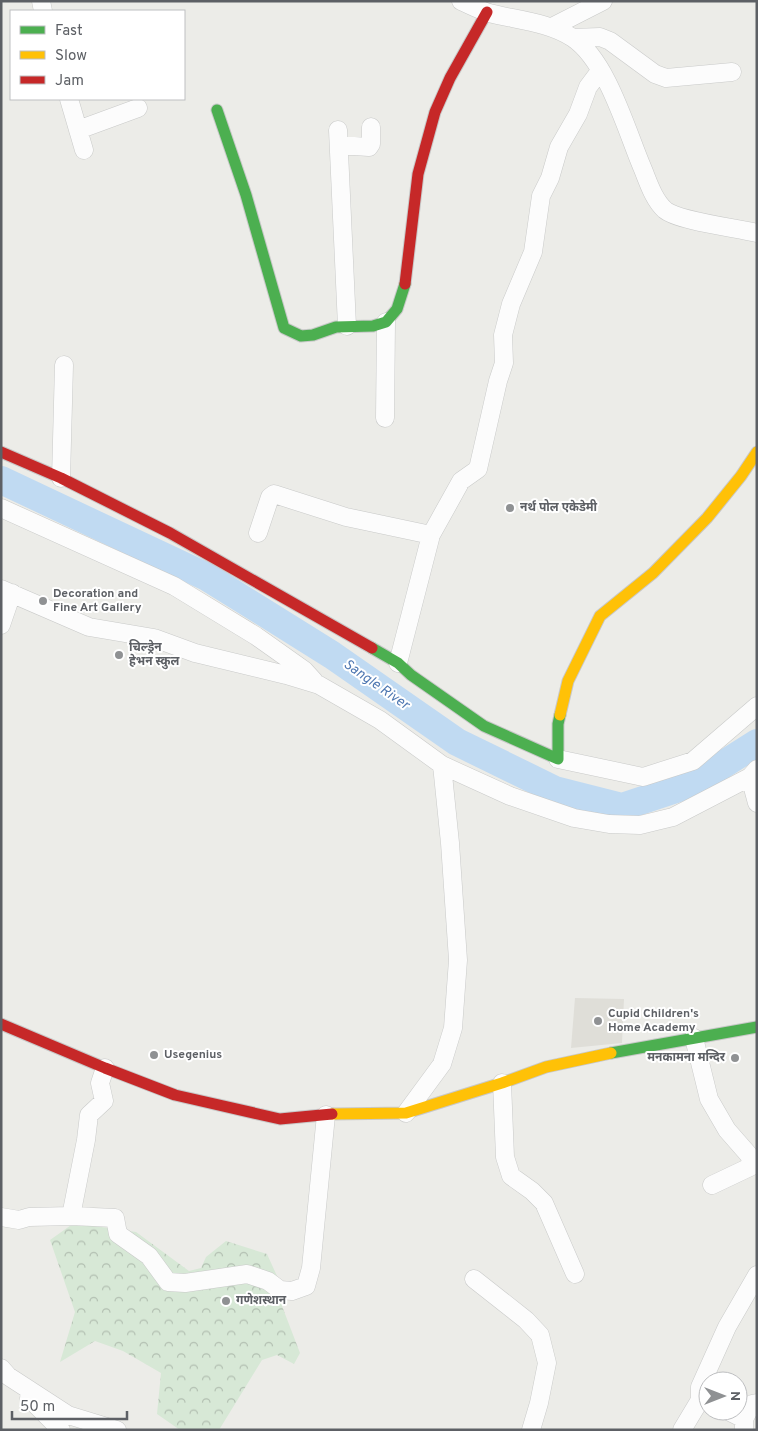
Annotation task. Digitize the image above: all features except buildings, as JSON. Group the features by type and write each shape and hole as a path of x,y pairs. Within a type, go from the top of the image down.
{"street":[{"path":"461,1 487,12 552,27 573,38 592,55 610,88 652,191 665,210 678,217 757,233"},
{"path":"552,27 603,1"},
{"path":"217,110 246,195 284,328 301,336 336,327 373,326 386,322 397,309 406,281 418,174 434,112 450,78 487,12"},
{"path":"573,38 600,37 610,41 654,74 666,78 732,72"},
{"path":"398,663 431,536 461,481 478,469 504,363 503,334 511,304 534,252 541,196 550,178 559,147 578,114 588,87 600,71"},
{"path":"69,100 84,150"},
{"path":"78,130 138,108"},
{"path":"347,326 339,138 371,146 371,127"},
{"path":"385,418 386,322"},
{"path":"61,478 64,365"},
{"path":"1,452 61,478 170,533 398,663 411,675 484,726 558,760 643,777 693,761 757,706"},
{"path":"558,760 558,724 568,681 600,616 653,573 707,518 741,476 757,452"},
{"path":"258,533 270,497 274,494 346,517 431,536"},
{"path":"1,508 174,586 256,636 304,670 319,685"},
{"path":"1,624 7,591 89,627 154,638 195,653 319,685 380,720 442,765 510,796 574,818 609,824 640,825 673,817 754,773 757,803"},
{"path":"406,1113 442,1064 453,1028 458,960 450,842 442,765"},
{"path":"1,1024 105,1068 175,1094 280,1119 326,1115 406,1113 546,1067 594,1056 756,1028"},
{"path":"694,1038 709,1100 727,1130 752,1161 750,1167 712,1185"},
{"path":"71,1216 89,1115 104,1101 100,1083 105,1068"},
{"path":"502,1083 504,1157 511,1176 532,1191 544,1203 575,1274"},
{"path":"1,1217 19,1220 30,1217 71,1216 114,1218 118,1234 149,1256 168,1282 185,1284 247,1274 268,1280 280,1290 292,1291 306,1286 311,1268 326,1115"},
{"path":"707,1371 727,1327 757,1275"},
{"path":"474,1279 526,1320 540,1334 547,1363 539,1403 530,1430"},
{"path":"5,1372 61,1430"},
{"path":"5,1372 68,1415 117,1430"},
{"path":"744,1425 752,1404 757,1403"},
{"path":"682,1430 698,1409"}],"shaded area":[{"name":"Cupid Children's Home Academy","path":"575,998 624,999 622,1043 571,1048"}],"green space":[{"path":"74,1223 136,1232 189,1271 201,1268 206,1257 226,1241 267,1254 277,1276 282,1306 300,1353 294,1364 277,1355 262,1360 219,1430 180,1430 157,1414 161,1373 123,1351 95,1341 60,1362 75,1312 50,1240"}],"waterway":[{"name":"Sangle River","path":"1,480 207,577 332,655 457,742 555,790 622,807 694,783 757,743"}],"traffic: fast":[{"path":"217,110 246,195 284,328 301,336 313,335 336,327 373,326 386,322 397,309 405,284"},
{"path":"372,648 398,663 411,675 484,726 558,759 558,724 560,715"},
{"path":"611,1053 757,1027"}],"traffic: slow":[{"path":"560,715 568,681 600,616 653,573 707,518 741,476 757,452"},
{"path":"332,1114 406,1113 546,1067 611,1053"}],"traffic: jam":[{"path":"405,284 418,174 435,112 450,78 487,12"},
{"path":"1,452 61,478 170,533 372,648"},
{"path":"1,1024 175,1095 280,1119 332,1114"}],"place":[{"name":"नर्थ पोल एकेडेमी","path":"510,508"},
{"name":"Decoration and Fine Art Gallery","path":"43,601"},
{"name":"चिल्ड्रेन हेभन स्कुल","path":"119,655"},
{"name":"Cupid Children's Home Academy","path":"598,1021"},
{"name":"Usegenius","path":"154,1055"},
{"name":"मनकामना मन्दिर","path":"735,1058"},
{"name":"गणेशस्थान","path":"226,1301"}]}
